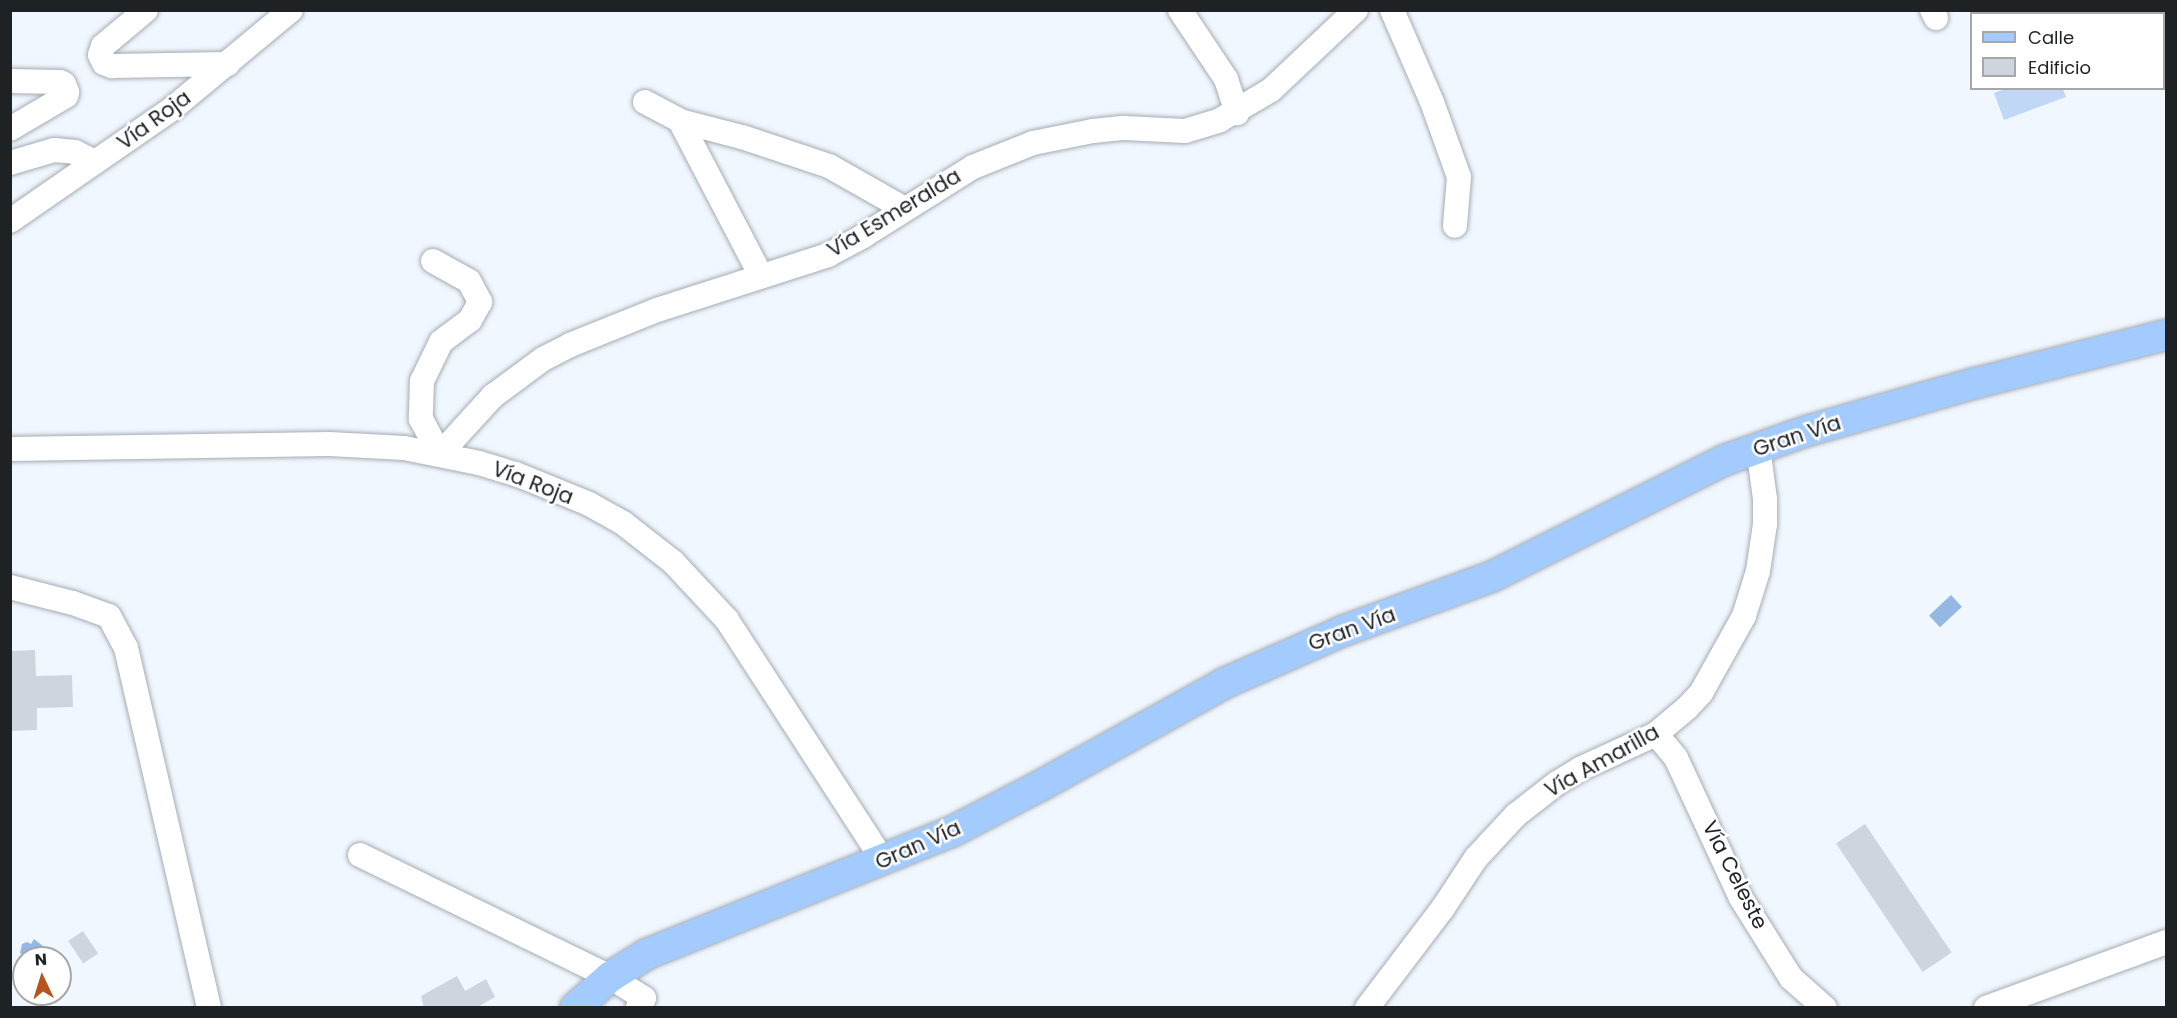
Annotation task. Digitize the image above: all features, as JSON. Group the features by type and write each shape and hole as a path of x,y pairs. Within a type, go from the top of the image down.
{"main road":[{"name":"Gran Vía","path":"575,1008 610,976 667,945 955,830 1252,669 1343,631 1493,576 1725,460 1758,447 1998,377 2166,335"}],"street":[{"path":"146,10 103,46 100,55 104,63 112,66 228,64"},
{"name":"Vía Roja","path":"10,221 173,108 291,10"},
{"path":"1180,10 1226,79 1237,113"},
{"name":"Vía Esmeralda","path":"440,454 493,396 543,360 618,325 828,255 863,236 974,166 1033,143 1063,136 1124,128 1185,131 1237,113 1271,90 1356,10"},
{"path":"1392,10 1432,102 1459,177 1455,226"},
{"path":"10,81 60,82 64,84 67,92 66,96 10,129"},
{"path":"645,102 680,122 742,137 829,166 905,209"},
{"path":"680,122 761,276"},
{"path":"10,163 54,150 75,152 95,162"},
{"path":"434,261 469,281 480,302 470,320 441,342 423,381 421,418 440,454"},
{"name":"Vía Roja","path":"10,449 329,444 394,447 440,454 516,474 589,504 623,524 673,562 727,620 883,860"},
{"name":"Vía Amarilla","path":"1367,1008 1443,908 1476,858 1516,815 1536,798 1580,769 1656,734 1680,715 1701,693 1733,638 1752,594 1763,548 1765,524 1763,473 1758,447"},
{"path":"10,587 73,603 109,616 126,648 209,1008"},
{"name":"Vía Celeste","path":"1656,734 1676,758 1742,898 1791,978 1825,1008"},
{"path":"360,855 610,976 644,998 638,1008"},
{"path":"1986,1008 2166,942"}],"shaded area":[{"path":"2002,90 2063,90 2066,97 2004,120 1994,93"},
{"path":"1951,595 1962,607 1940,627 1929,615"},
{"path":"34,939 43,946 22,946 27,942 31,944"}],"building":[{"path":"35,650 36,676 72,675 73,707 37,708 37,730 10,731 10,651"},
{"path":"1865,824 1952,953 1923,972 1836,844"},
{"path":"83,931 98,953 83,963 68,941"},
{"path":"457,976 465,991 486,979 495,997 476,1008 424,1008 421,996"}]}
